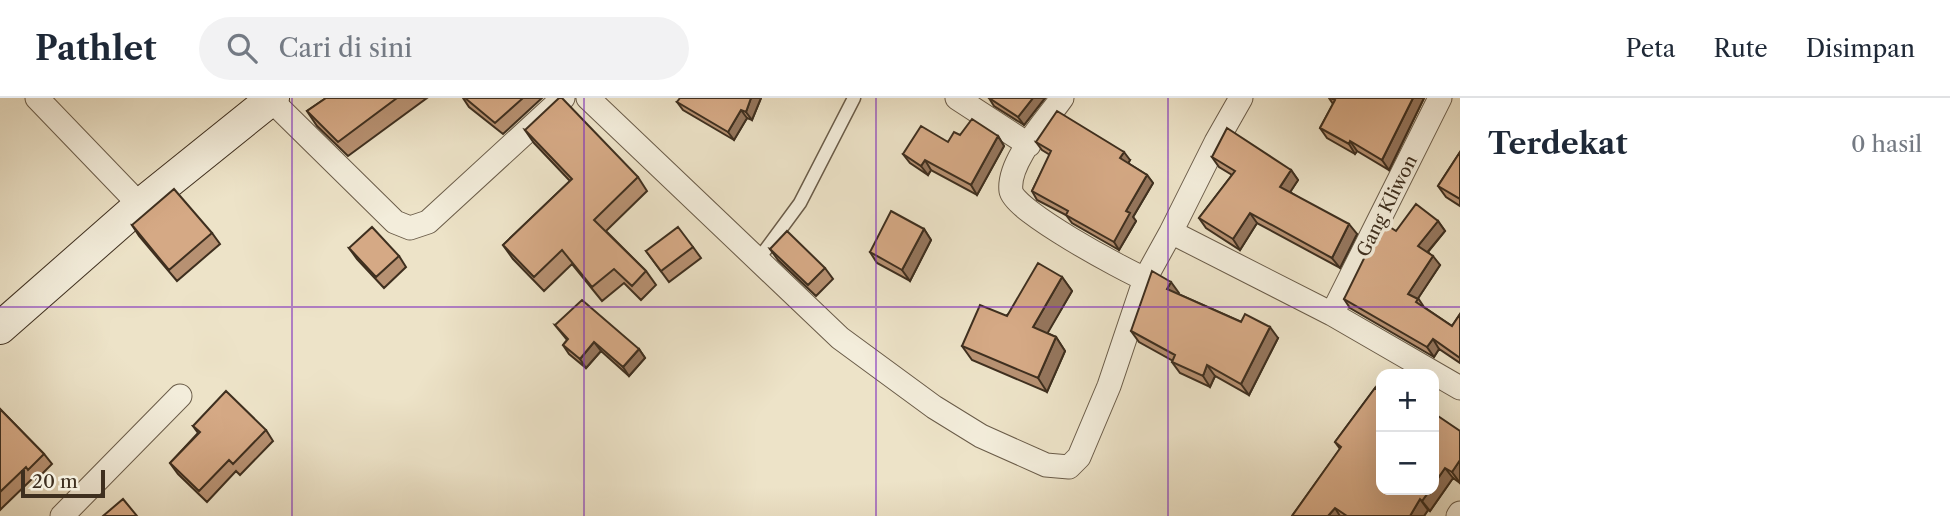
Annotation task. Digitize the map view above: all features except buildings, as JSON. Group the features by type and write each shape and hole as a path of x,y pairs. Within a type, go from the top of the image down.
{"main road":[{"path":"0,328 141,205 272,99"}],"street":[{"path":"37,98 141,205"},
{"path":"272,99 395,222 410,228 428,222 563,98"},
{"path":"588,98 840,338 934,407 981,436 1024,457 1065,468 1072,466 1079,457 1109,386 1145,279 1241,98"},
{"path":"957,98 1029,145"},
{"path":"1062,98 1019,157 1011,189 1013,198 1041,221 1128,272 1145,279"},
{"name":"Gang Kliwon","path":"1332,314 1440,98"},
{"path":"1171,232 1332,314 1460,388"},
{"path":"62,516 180,396"}],"lane":[{"path":"758,260 800,203 854,98"}]}
